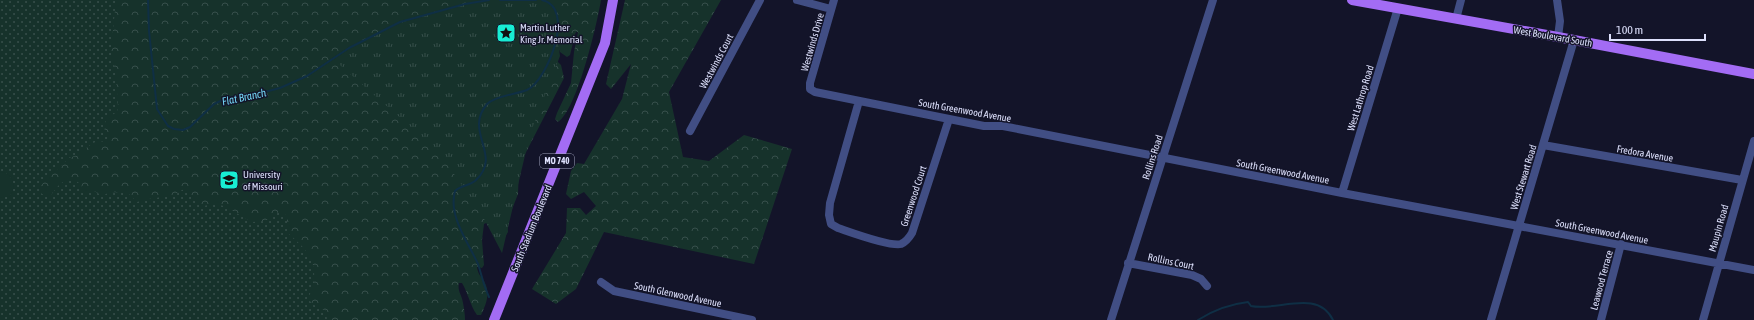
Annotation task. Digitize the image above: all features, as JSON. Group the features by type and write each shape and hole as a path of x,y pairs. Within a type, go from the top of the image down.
{"main road":[{"name":"South Stadium Boulevard","path":"494,320 605,43 613,0"},
{"name":"West Boulevard South","path":"1352,0 1754,74"}],"street":[{"name":"Westwinds Court","path":"690,131 760,0"},
{"path":"797,0 831,9"},
{"name":"Westwinds Drive","path":"810,89 810,83 834,0"},
{"name":"Rollins Road","path":"1111,320 1213,0"},
{"path":"1456,18 1461,0"},
{"path":"1557,0 1560,21 1558,37"},
{"name":"West Lathrop Road","path":"1342,193 1398,8"},
{"name":"West Stewart Road","path":"1491,320 1574,40"},
{"name":"South Greenwood Avenue","path":"810,89 815,92 984,126 1003,126 1342,193 1754,270"},
{"name":"Greenwood Court","path":"859,101 830,203 828,215 831,224 838,228 889,244 900,244 908,240 912,233 949,119"},
{"name":"Maupin Road","path":"1703,320 1754,141"},
{"name":"Fredora Avenue","path":"1543,145 1742,180"},
{"name":"Leawood Terrace","path":"1601,320 1620,244"},
{"name":"Rollins Court","path":"1128,263 1192,274 1201,279 1207,286"},
{"name":"South Glenwood Avenue","path":"601,282 614,291 752,320"}],"green space":[{"path":"0,0 128,0 245,190 302,223 354,320 0,320"},
{"path":"116,0 601,0 591,46 579,84 565,114 558,122 555,119 557,113 571,83 574,52 578,32 575,34 570,55 567,57 560,52 558,47 554,58 561,65 564,78 519,166 518,194 507,222 508,232 505,237 488,222 484,224 482,240 484,265 482,268 477,267 487,290 486,303 481,315 477,315 462,283 459,283 465,320 327,320 326,311 315,306 310,301 314,277 312,262 301,245 289,234 287,230 287,216 283,213 279,212 265,221 252,222 224,206 214,204 203,206 197,204 186,189 172,195 137,202 128,193 110,192 102,196 94,192 86,193 78,182 73,181 62,182 51,195 44,195 40,192 39,190 43,183 69,158 77,155 93,143 98,141 107,142 110,138 109,135 105,133 105,122 117,112 118,107 116,77 111,50"},
{"path":"489,0 546,1 553,5 557,13 557,36 560,56 530,134 502,253 479,209 437,150 333,59 369,37 408,20 448,8"},
{"path":"625,0 721,0 669,92 683,157 709,161 744,135 792,149 754,264 604,232 576,289 556,304 532,289 566,233 567,208 580,208 586,215 596,206 584,192 571,199 566,194 571,171 577,163 584,164 622,99 631,64 611,89 606,84"},
{"path":"4,172 12,179 13,189 10,196 0,198 0,173"}],"waterway":[{"name":"Flat Branch","path":"148,0 149,31 157,109 168,126 174,129 183,130 190,127 214,104 229,97 249,96 280,88 307,76 349,48 400,22 465,4 489,0"},
{"name":"Flat Branch","path":"500,0 536,0"},
{"name":"Flat Branch","path":"489,297 478,264 460,229 454,210 455,191 474,182 483,171 486,162 479,124 481,114 487,104 495,99 527,90 535,84 543,73 550,59 558,29 557,16 552,5 542,0"},
{"path":"1198,320 1222,308 1248,302 1251,306 1261,307 1296,303 1317,305 1326,310 1333,320"}],"place":[{"name":"Martin Luther King Jr. Memorial","path":"506,33"},
{"name":"University of Missouri","path":"229,180"}]}
